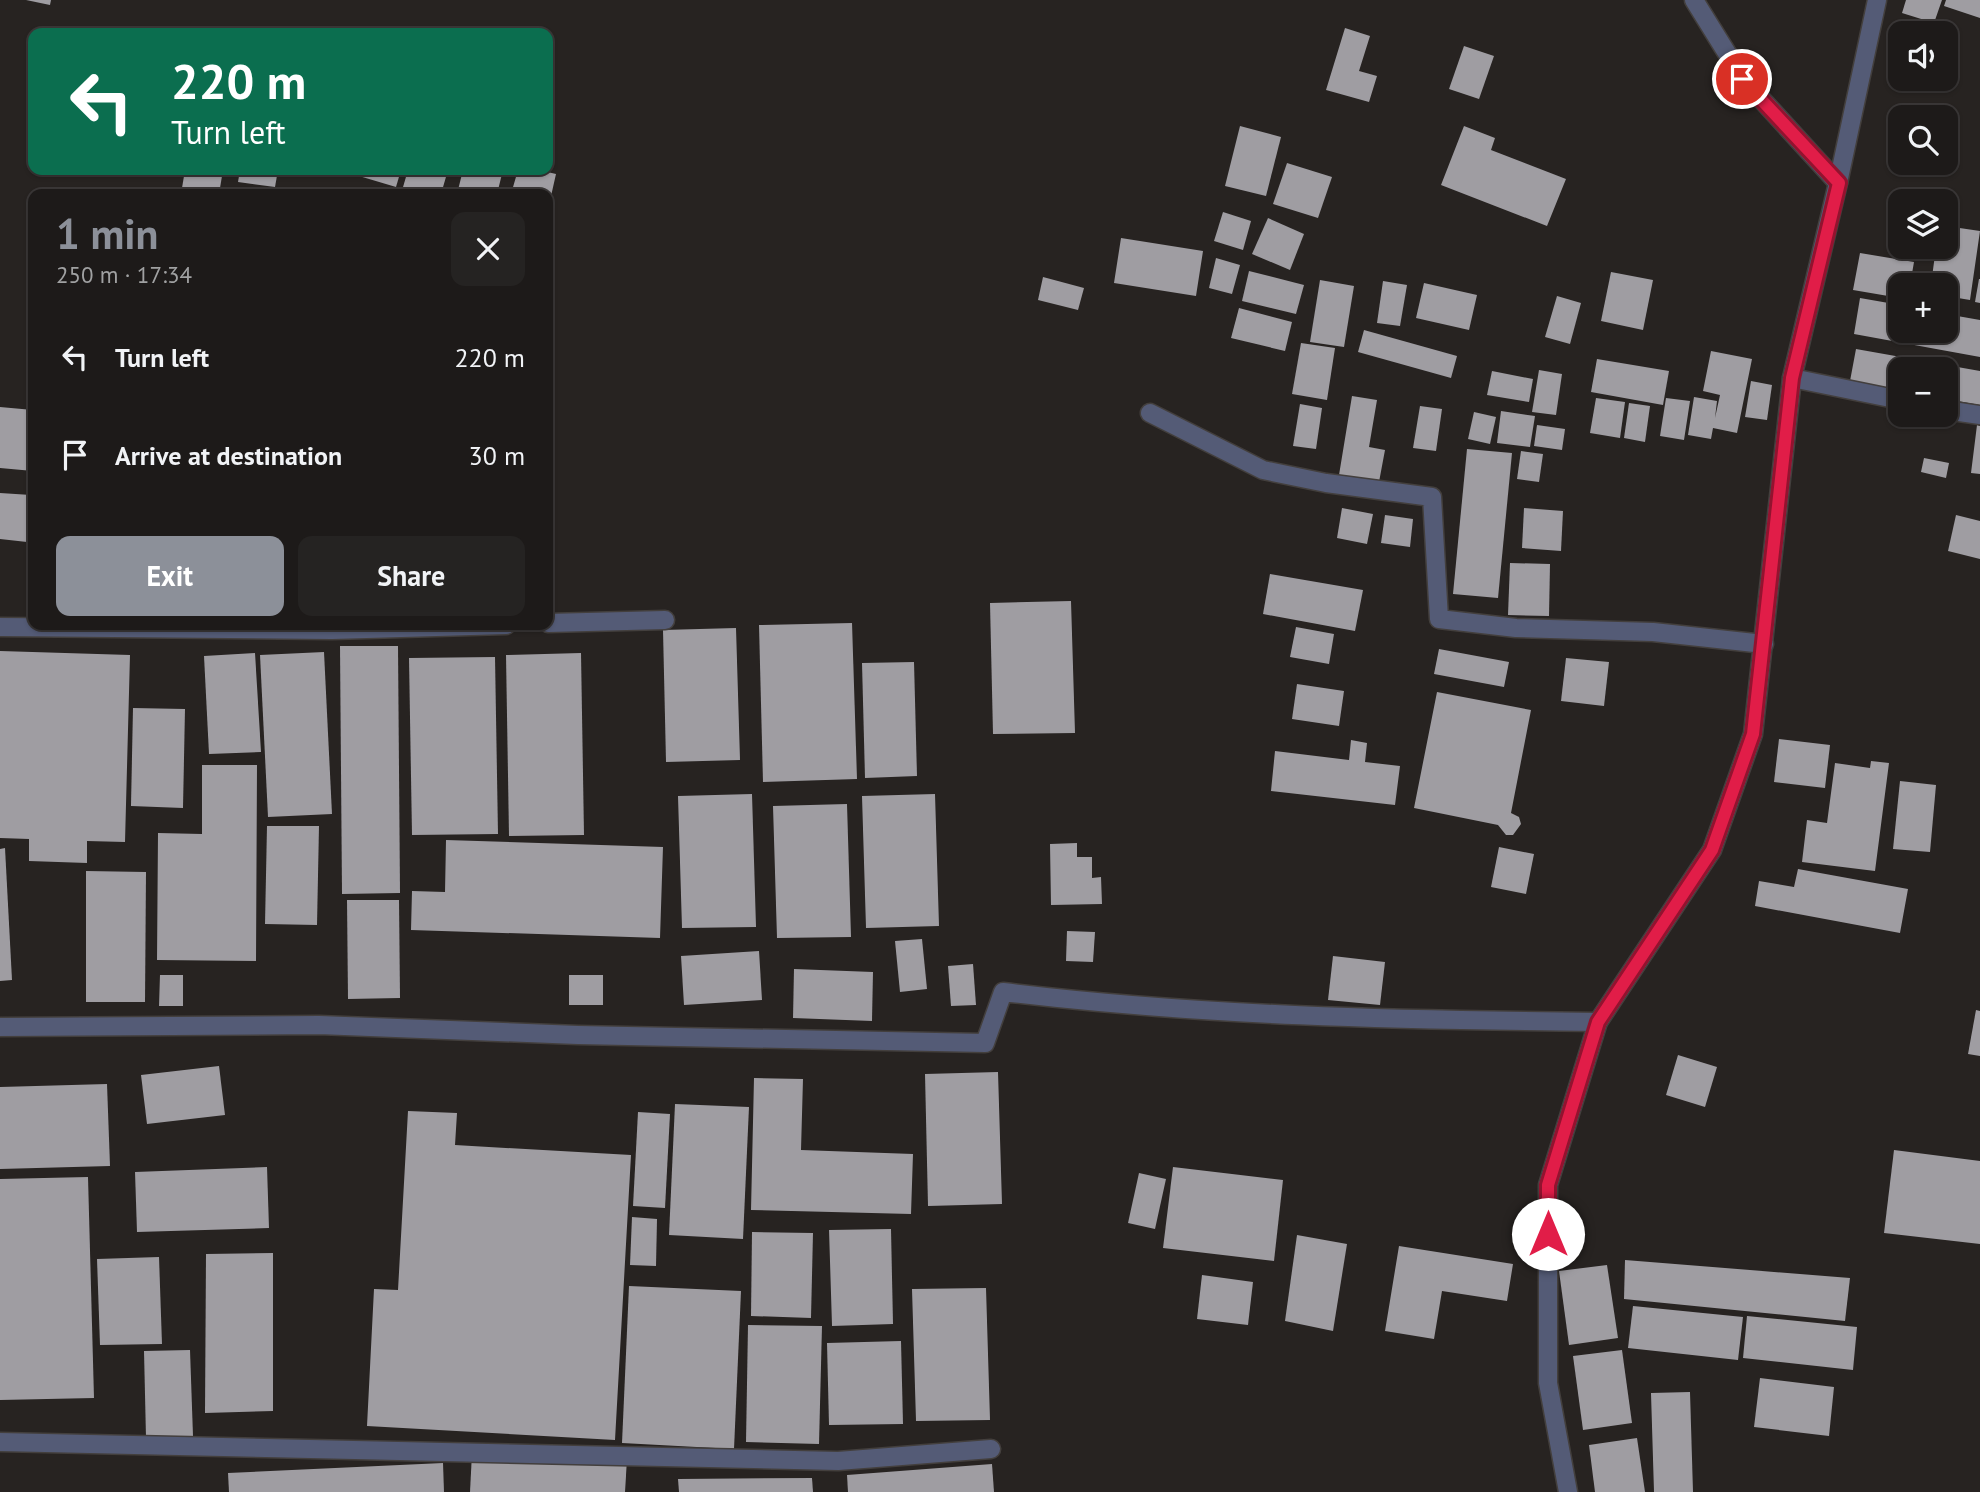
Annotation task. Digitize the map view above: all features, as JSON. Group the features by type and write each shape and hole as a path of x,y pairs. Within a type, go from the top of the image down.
{"street":[{"path":"1694,0 1742,79 1839,183"},
{"path":"1568,1492 1548,1383 1548,1185 1598,1022 1712,850 1753,734 1792,378 1839,183 1877,0"},
{"path":"1792,378 1888,398"},
{"path":"1958,412 1980,415"},
{"path":"1150,413 1263,470 1326,483 1432,497 1439,619 1517,628 1653,632 1764,644"},
{"path":"553,623 664,620"},
{"path":"0,627 28,627"},
{"path":"0,1027 319,1025 578,1035 985,1042 1003,992 1074,1000 1432,1021 1598,1022"},
{"path":"0,1442 838,1461 991,1450"}],"building":[{"path":"26,0 51,0 50,5"},
{"path":"1906,0 1942,0 1935,21 1902,13"},
{"path":"1946,0 1980,0 1980,18 1944,6"},
{"path":"1345,28 1370,36 1359,71 1377,76 1369,102 1326,90"},
{"path":"1464,46 1494,56 1479,99 1449,89"},
{"path":"1240,126 1281,137 1266,196 1225,186"},
{"path":"1464,126 1495,138 1491,150 1566,179 1547,226 1441,185"},
{"path":"1287,163 1332,177 1318,218 1273,204"},
{"path":"556,174 553,189 512,189 517,175"},
{"path":"184,175 222,175 220,189 182,189"},
{"path":"239,175 277,175 275,187 238,182"},
{"path":"359,175 400,175 396,187"},
{"path":"407,175 447,175 442,189 402,189"},
{"path":"462,175 502,175 498,189 458,189"},
{"path":"1223,212 1251,221 1243,250 1214,241"},
{"path":"1268,218 1304,234 1290,270 1252,254"},
{"path":"1958,228 1980,231 1970,300 1958,298 1958,273 1933,273 1934,259 1958,259"},
{"path":"1121,238 1203,251 1196,296 1114,283"},
{"path":"1860,253 1914,262 1912,273 1888,273 1888,296 1853,290"},
{"path":"1216,258 1240,265 1232,294 1209,288"},
{"path":"1249,271 1304,285 1296,314 1242,301"},
{"path":"1611,272 1653,280 1643,330 1601,321"},
{"path":"1043,277 1084,288 1078,310 1038,300"},
{"path":"1980,279 1980,303 1975,302"},
{"path":"1320,280 1354,286 1344,347 1310,342"},
{"path":"1383,281 1407,285 1400,326 1377,323"},
{"path":"1424,283 1477,295 1469,330 1416,318"},
{"path":"1557,296 1581,303 1570,344 1545,337"},
{"path":"1860,298 1888,303 1888,340 1854,334"},
{"path":"1239,308 1292,322 1285,351 1231,338"},
{"path":"1958,316 1980,320 1980,357 1903,343 1958,343"},
{"path":"1364,330 1457,356 1451,378 1358,352"},
{"path":"1301,343 1335,348 1327,400 1292,394"},
{"path":"1856,349 1901,357 1888,357 1888,388 1850,381"},
{"path":"1711,351 1752,359 1737,433 1713,428 1711,439 1688,435 1694,397 1717,401 1715,418 1720,395 1703,391"},
{"path":"1597,359 1669,371 1663,405 1591,392"},
{"path":"1958,367 1980,371 1980,405 1958,401"},
{"path":"1539,370 1562,374 1556,415 1532,412"},
{"path":"1492,371 1533,379 1529,402 1487,395"},
{"path":"1751,381 1772,385 1767,420 1745,417"},
{"path":"1352,396 1377,400 1369,447 1385,450 1379,482 1339,475"},
{"path":"1596,398 1625,402 1620,438 1590,433"},
{"path":"1666,398 1690,401 1684,440 1660,436"},
{"path":"1629,403 1650,406 1645,442 1624,438"},
{"path":"1300,404 1322,408 1316,449 1293,446"},
{"path":"1420,406 1442,409 1436,451 1413,448"},
{"path":"0,407 28,410 28,471 0,468"},
{"path":"1501,411 1535,416 1530,447 1497,443"},
{"path":"1474,412 1496,417 1490,444 1468,439"},
{"path":"1537,425 1565,429 1562,450 1534,446"},
{"path":"1977,425 1980,426 1980,474 1971,473"},
{"path":"1467,449 1512,453 1498,598 1453,594"},
{"path":"1521,451 1543,454 1539,482 1517,479"},
{"path":"1924,458 1949,463 1946,478 1921,472"},
{"path":"0,493 28,495 27,542 0,539"},
{"path":"1342,508 1373,514 1367,544 1337,538"},
{"path":"1524,508 1563,511 1561,551 1522,548"},
{"path":"1385,515 1413,519 1410,547 1381,543"},
{"path":"1956,515 1980,521 1980,559 1948,551"},
{"path":"1510,563 1550,564 1549,616 1508,615"},
{"path":"1270,574 1363,590 1355,631 1263,614"},
{"path":"1071,601 1075,733 993,734 990,603"},
{"path":"852,623 857,779 763,782 759,625"},
{"path":"1296,627 1334,634 1329,664 1290,657"},
{"path":"736,628 740,760 666,762 663,630"},
{"path":"340,646 398,646 400,893 342,894"},
{"path":"1439,649 1509,662 1504,687 1434,674"},
{"path":"0,651 130,655 125,842 87,841 87,863 29,861 29,839 0,838"},
{"path":"324,652 332,814 268,817 260,655"},
{"path":"255,653 261,752 209,754 204,656"},
{"path":"581,653 584,835 509,836 506,655"},
{"path":"495,657 498,834 412,835 409,658"},
{"path":"1566,658 1609,662 1604,706 1561,701"},
{"path":"914,662 917,776 865,778 862,663"},
{"path":"1297,684 1344,691 1339,726 1292,719"},
{"path":"1437,692 1531,710 1511,813 1519,817 1521,824 1513,835 1506,835 1498,825 1414,808"},
{"path":"133,708 185,709 183,808 131,806"},
{"path":"1779,739 1830,745 1825,788 1774,782"},
{"path":"1351,740 1367,743 1365,762 1400,766 1395,805 1271,791 1275,751 1349,760"},
{"path":"1871,761 1889,763 1875,871 1802,862 1807,820 1827,823 1835,763 1870,768"},
{"path":"202,765 257,765 256,961 157,960 158,833 202,834"},
{"path":"1900,781 1936,785 1930,852 1893,849"},
{"path":"752,794 756,927 682,928 678,796"},
{"path":"935,794 939,926 866,928 862,796"},
{"path":"847,804 851,937 777,938 773,806"},
{"path":"267,826 319,826 317,925 265,924"},
{"path":"446,840 663,847 660,938 411,930 412,891 445,892"},
{"path":"1077,843 1077,857 1092,857 1092,878 1101,877 1102,904 1051,905 1050,844"},
{"path":"1499,847 1534,854 1526,894 1491,887"},
{"path":"5,848 12,980 0,981 0,849"},
{"path":"1798,869 1908,889 1900,933 1755,906 1759,881 1794,887"},
{"path":"86,871 146,872 145,1002 86,1002"},
{"path":"347,900 399,900 400,998 348,999"},
{"path":"1067,931 1095,932 1093,962 1066,961"},
{"path":"922,939 927,989 900,992 895,941"},
{"path":"759,951 762,1000 684,1005 681,956"},
{"path":"1333,956 1385,962 1380,1005 1328,1000"},
{"path":"973,964 976,1005 951,1006 948,966"},
{"path":"794,969 873,972 872,1021 793,1018"},
{"path":"160,975 183,975 183,1006 159,1006"},
{"path":"569,975 603,975 603,1005 569,1005"},
{"path":"1976,1010 1980,1011 1980,1056 1968,1054"},
{"path":"1678,1055 1717,1067 1705,1107 1666,1095"},
{"path":"219,1066 225,1115 147,1124 141,1075"},
{"path":"998,1072 1002,1204 928,1206 925,1074"},
{"path":"754,1078 803,1079 801,1150 913,1154 911,1214 751,1210"},
{"path":"107,1084 110,1166 0,1169 0,1087"},
{"path":"675,1104 749,1107 743,1239 669,1235"},
{"path":"408,1111 457,1113 455,1145 631,1155 615,1440 367,1426 374,1289 398,1290"},
{"path":"638,1112 670,1114 665,1208 633,1206"},
{"path":"1894,1150 1980,1161 1980,1244 1884,1233"},
{"path":"267,1167 269,1228 137,1232 135,1172"},
{"path":"1173,1167 1283,1180 1274,1261 1163,1248"},
{"path":"1139,1173 1166,1179 1155,1229 1128,1223"},
{"path":"88,1177 94,1398 0,1400 0,1179"},
{"path":"632,1217 657,1219 656,1266 630,1265"},
{"path":"891,1229 893,1324 832,1326 829,1230"},
{"path":"752,1232 813,1233 811,1318 751,1316"},
{"path":"1297,1235 1347,1244 1333,1331 1285,1321"},
{"path":"1399,1246 1513,1264 1507,1301 1442,1291 1434,1339 1385,1331"},
{"path":"273,1253 273,1411 205,1413 206,1254"},
{"path":"159,1257 162,1344 100,1345 97,1259"},
{"path":"1625,1260 1850,1278 1845,1321 1624,1299"},
{"path":"1607,1265 1618,1338 1569,1345 1559,1271"},
{"path":"1202,1275 1253,1282 1248,1325 1197,1319"},
{"path":"629,1286 741,1291 734,1449 622,1443"},
{"path":"986,1288 990,1420 916,1421 912,1289"},
{"path":"1633,1306 1743,1317 1738,1360 1628,1348"},
{"path":"1747,1316 1857,1327 1853,1370 1743,1358"},
{"path":"748,1325 822,1326 819,1444 746,1442"},
{"path":"901,1341 903,1424 829,1425 827,1343"},
{"path":"190,1350 193,1436 146,1438 144,1351"},
{"path":"1622,1350 1632,1423 1583,1430 1573,1356"},
{"path":"1760,1378 1834,1387 1829,1436 1754,1427"},
{"path":"1690,1392 1693,1492 1654,1492 1651,1393"},
{"path":"1637,1438 1645,1492 1595,1492 1589,1445"},
{"path":"472,1453 627,1459 625,1492 470,1492"},
{"path":"443,1463 444,1492 229,1492 228,1473"},
{"path":"992,1464 994,1492 848,1492 847,1475"},
{"path":"812,1478 813,1492 679,1492 678,1479"}],"route":[{"path":"1548,1234 1548,1185 1598,1022 1712,850 1753,734 1792,378 1839,183 1742,79"}]}
